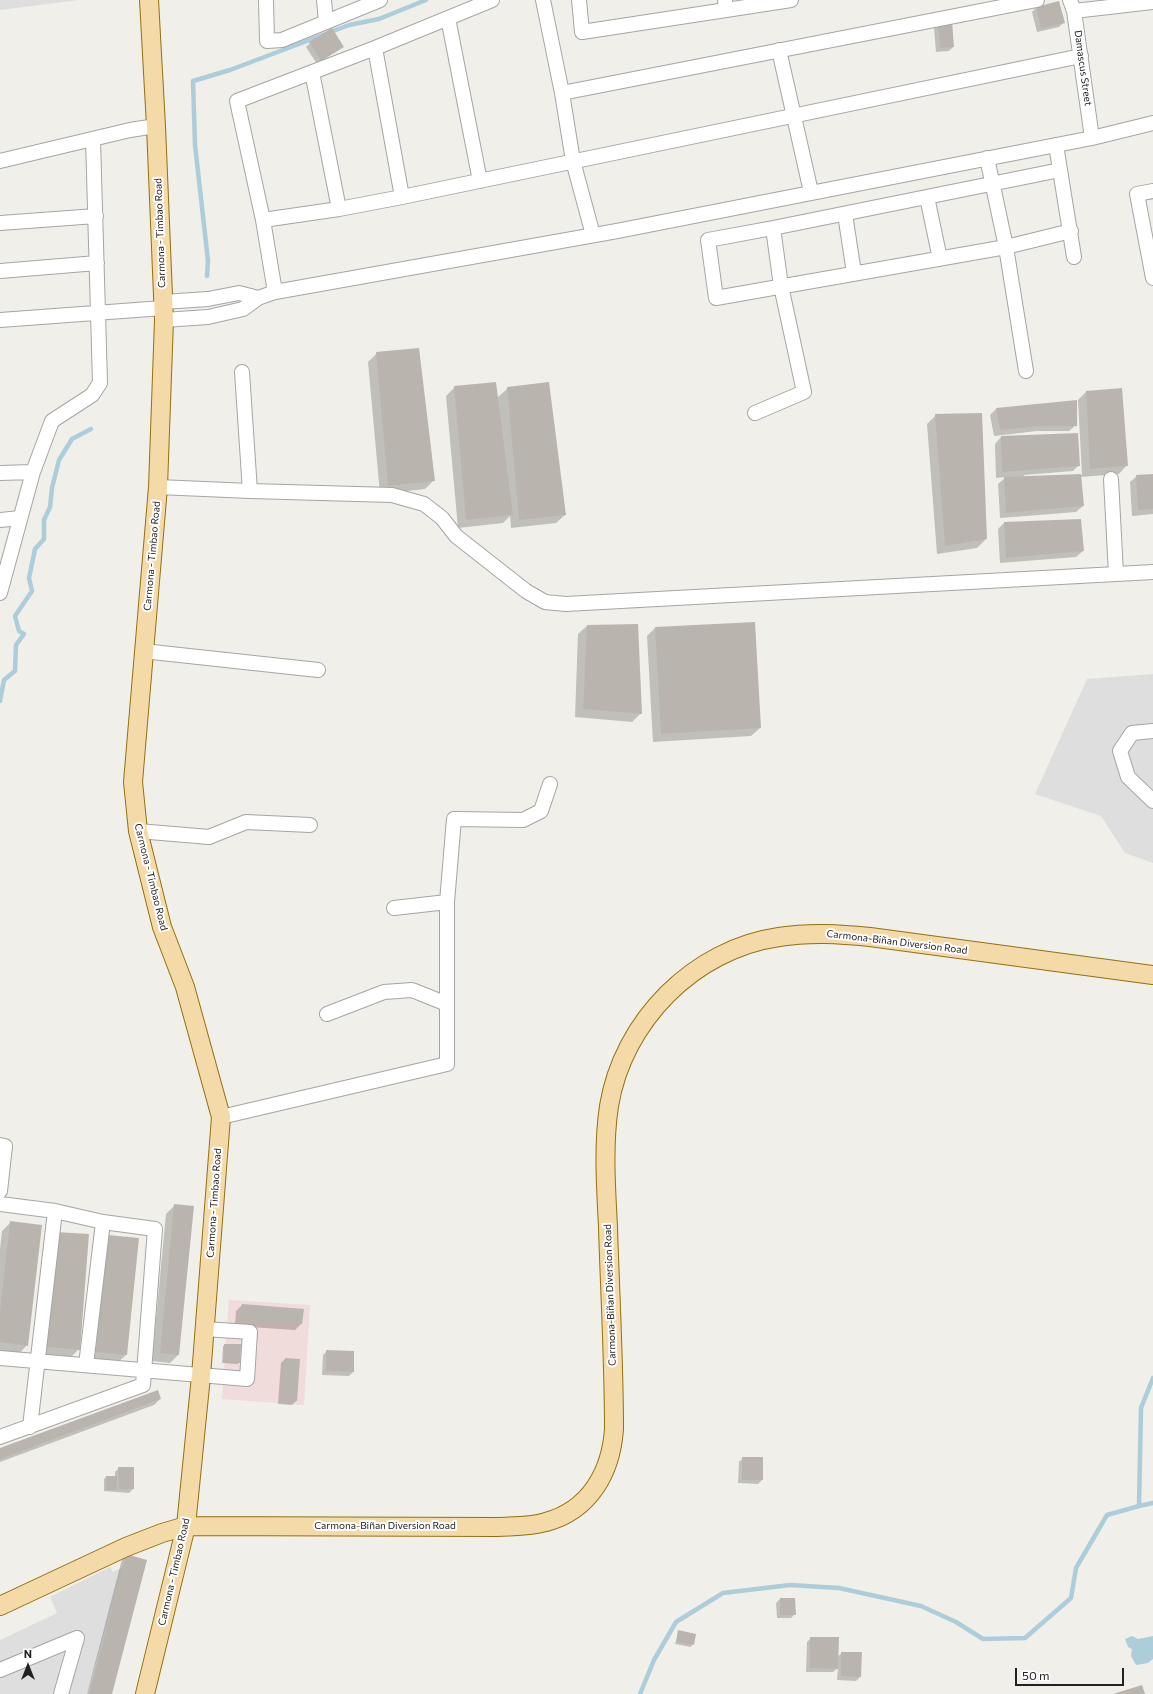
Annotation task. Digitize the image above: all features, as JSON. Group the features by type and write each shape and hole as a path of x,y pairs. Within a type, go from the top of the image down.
{"main road":[{"name":"Carmona - Timbao Road","path":"145,1694 186,1526 201,1376 221,1117 185,986 162,927 138,830 133,782 158,487 163,310 156,126 149,0"},
{"name":"Carmona-Biñan Diversion Road","path":"0,1606 126,1547 162,1532 186,1526 535,1525 565,1514 591,1494 599,1484 609,1463 614,1429 605,1153 609,1105 615,1081 626,1054 638,1031 664,997 676,985 708,962 742,946 761,940 779,937 824,934 870,937 1153,975"}],"street":[{"path":"266,0 267,41 282,40 376,1"},
{"path":"324,0 326,22"},
{"path":"275,292 263,220 237,101 375,48 492,0"},
{"path":"542,0 562,93 574,161 594,235"},
{"path":"579,0 582,32 725,5 791,0"},
{"path":"562,93 1037,0"},
{"path":"1072,5 1153,2"},
{"name":"Damascus Street","path":"1072,5 1081,56 1092,138"},
{"path":"448,18 480,181"},
{"path":"375,48 402,197"},
{"path":"779,50 811,192"},
{"path":"263,220 339,209 402,197 1081,56"},
{"path":"312,72 339,209"},
{"path":"0,320 163,310 208,317 243,309 258,298 275,292 594,235 1092,138 1153,123"},
{"path":"0,161 156,126"},
{"path":"0,593 4,565 20,518 33,472 52,421 92,395 100,383 93,139"},
{"path":"1056,145 1074,256"},
{"path":"987,158 1006,247 1026,371"},
{"path":"1060,170 845,214 708,240 716,298 1006,247 1071,231"},
{"path":"1153,191 1137,194 1153,278"},
{"path":"927,197 940,259"},
{"path":"845,214 854,273"},
{"path":"0,223 96,216"},
{"path":"755,413 804,392 781,286 773,228"},
{"path":"0,271 97,263"},
{"path":"242,372 250,491"},
{"path":"0,473 33,472"},
{"path":"1111,479 1116,574"},
{"path":"158,487 392,495 424,504 442,518 456,536 526,591 545,602 566,604 1153,572"},
{"path":"0,520 20,518"},
{"path":"143,651 318,670"},
{"path":"1153,731 1132,733 1120,752 1128,777 1153,801"},
{"path":"221,1117 447,1064 447,902 454,819 523,820 541,810 550,784"},
{"path":"138,830 209,837 246,822 310,825"},
{"path":"394,908 447,902"},
{"path":"327,1014 384,992 412,990 447,1004"},
{"path":"0,1145 4,1146 0,1191"},
{"path":"0,1204 55,1211 103,1222 155,1228 144,1385 0,1437"},
{"path":"30,1427 55,1211"},
{"path":"86,1366 103,1222"},
{"path":"0,1358 247,1379 250,1332 204,1329"},
{"path":"0,1670 77,1638 61,1694"}],"shaded area":[{"path":"0,0 79,0 0,10"},
{"path":"1153,674 1153,863 1125,853 1101,816 1035,794 1087,679"},
{"path":"229,1300 310,1305 304,1405 222,1399"},
{"path":"110,1567 113,1572 123,1567 87,1694 0,1694 0,1640 57,1613 50,1597"}],"water":[{"path":"1132,1636 1138,1639 1153,1636 1153,1659 1148,1663 1136,1665 1131,1656 1132,1649 1128,1647 1125,1639"}],"building":[{"path":"1059,1 1065,23 1041,29 1036,7"},
{"path":"952,21 954,47 940,48 938,23"},
{"path":"332,28 344,47 321,61 309,42"},
{"path":"419,348 435,481 388,486 376,352"},
{"path":"496,382 513,515 466,520 454,386"},
{"path":"549,382 566,515 519,520 507,387"},
{"path":"1122,388 1128,466 1090,469 1086,391"},
{"path":"1077,400 1077,426 1044,426 1000,430 996,408"},
{"path":"982,413 987,539 945,546 935,414"},
{"path":"1078,433 1080,466 1002,472 1001,436"},
{"path":"1081,474 1084,506 1006,513 1004,477"},
{"path":"1153,474 1153,509 1138,510 1136,475"},
{"path":"1081,519 1084,551 1006,558 1004,522"},
{"path":"755,622 761,728 661,734 655,627"},
{"path":"638,624 642,714 583,709 587,625"},
{"path":"174,1204 194,1206 179,1355 160,1353"},
{"path":"10,1221 42,1225 28,1346 0,1342 0,1311"},
{"path":"55,1232 89,1234 80,1350 46,1347"},
{"path":"108,1235 139,1238 127,1355 96,1352"},
{"path":"242,1304 304,1309 302,1324 241,1320"},
{"path":"224,1344 241,1344 240,1363 223,1362"},
{"path":"326,1350 354,1351 354,1372 326,1371"},
{"path":"285,1358 300,1359 297,1401 281,1400"},
{"path":"158,1390 161,1399 0,1459 0,1448"},
{"path":"742,1457 763,1457 763,1480 742,1480"},
{"path":"118,1467 134,1467 134,1489 119,1489"},
{"path":"106,1476 117,1476 117,1490 106,1490"},
{"path":"126,1554 147,1560 112,1694 89,1694"},
{"path":"780,1598 795,1598 796,1615 780,1615"},
{"path":"678,1630 696,1634 694,1645 676,1642"},
{"path":"810,1637 839,1637 838,1669 810,1668"},
{"path":"841,1652 862,1652 861,1677 841,1676"},
{"path":"1142,1685 1145,1694 1113,1694"}],"waterway":[{"path":"207,276 208,261 195,145 193,81 230,70 349,25 379,19 426,0"},
{"path":"0,701 4,680 15,671 16,645 24,634 19,631 15,616 32,591 29,578 35,549 44,539 44,520 50,507 52,488 59,460 72,439 91,429"},
{"path":"1139,1506 1141,1408 1153,1378"},
{"path":"640,1694 654,1660 676,1622 723,1593 790,1585 839,1588 921,1606 956,1622 983,1639 1025,1638 1071,1598 1076,1568 1107,1515 1153,1503"}]}
